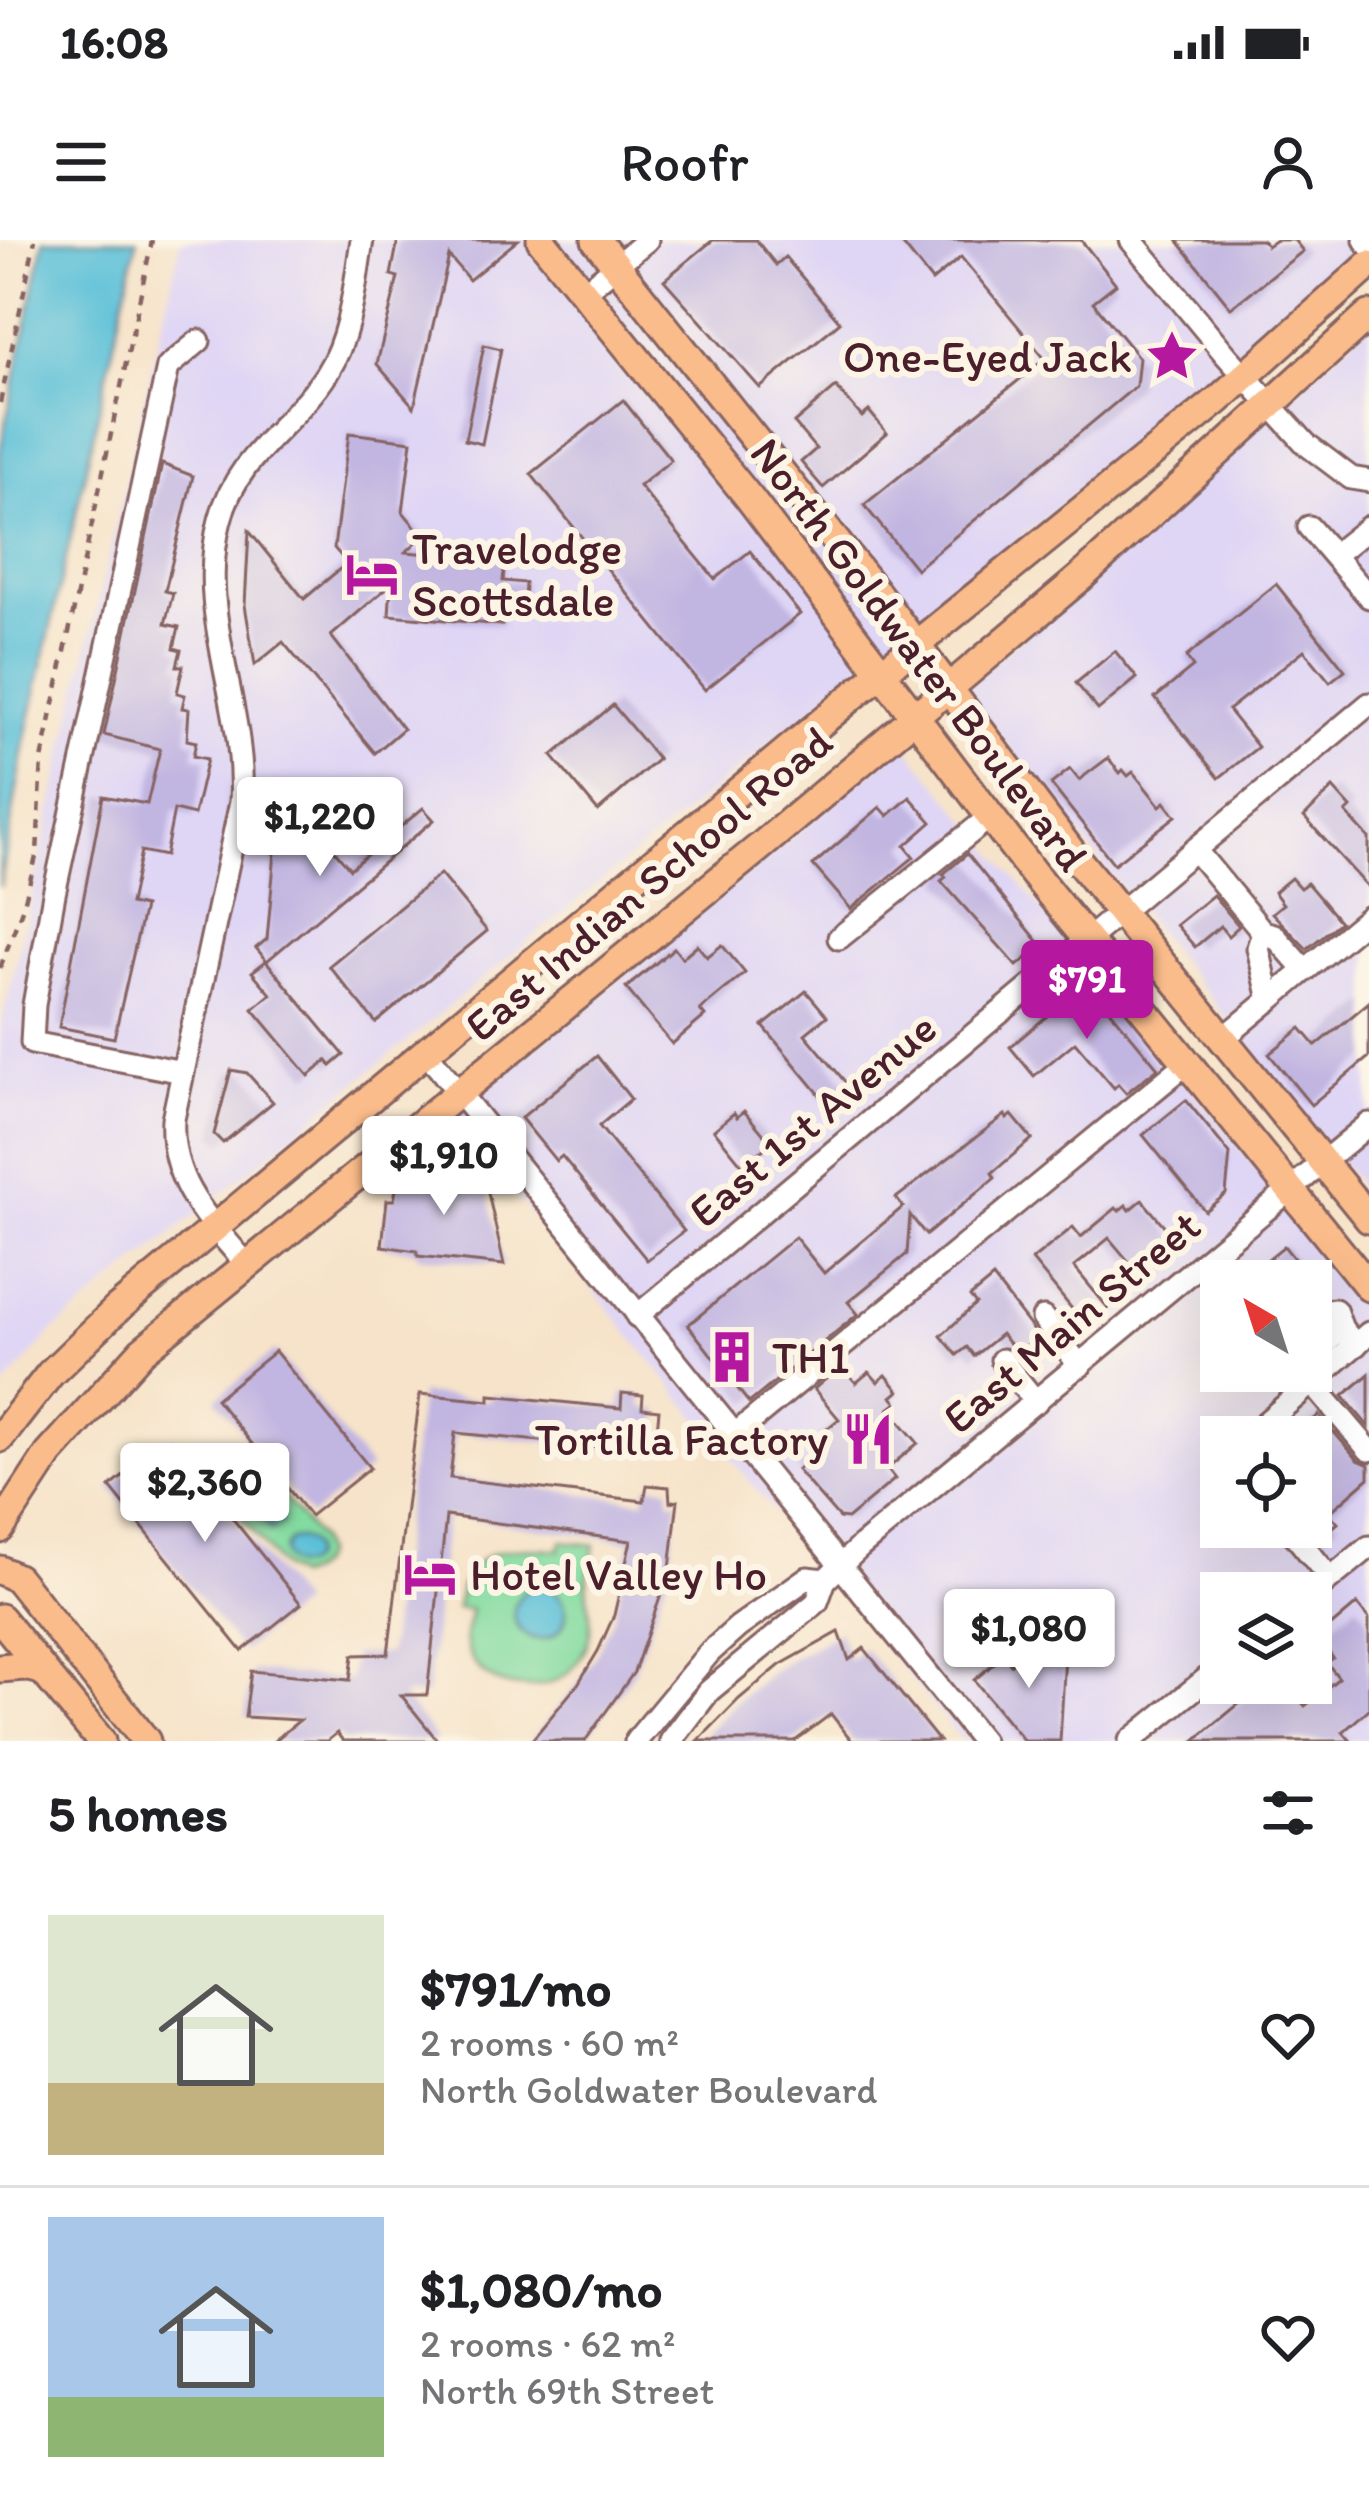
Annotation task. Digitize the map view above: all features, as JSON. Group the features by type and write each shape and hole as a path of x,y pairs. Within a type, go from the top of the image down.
{"main road":[{"name":"North Goldwater Boulevard","path":"541,240 750,499 1087,941 1369,1287"},
{"name":"North Goldwater Boulevard","path":"596,240 917,646 1120,914 1369,1219"},
{"name":"East Indian School Road","path":"0,1438 82,1340 1245,376 1369,265"},
{"name":"East Indian School Road","path":"0,1529 49,1454 142,1351 1090,569 1369,315"},
{"path":"0,1570 17,1578 146,1741"},
{"path":"0,1618 100,1741"},
{"path":"0,1668 42,1670"}],"street":[{"path":"247,1265 188,1192 172,1144 241,802 240,741 211,593 220,517 232,489 336,358 362,240"},
{"path":"584,292 647,240"},
{"path":"1131,240 1306,443 1351,478 1369,481"},
{"path":"183,1072 32,1043 54,894 168,368 199,341"},
{"path":"1309,527 1369,597"},
{"path":"1334,555 1369,527"},
{"name":"East 1st Avenue","path":"638,1316 1369,704"},
{"path":"838,938 991,816"},
{"path":"1196,850 1263,932 1274,935 1305,970"},
{"path":"1224,1038 1369,917"},
{"path":"1263,932 1258,948 1270,1000"},
{"path":"425,1052 734,1435 833,1573 982,1741"},
{"path":"734,1435 1187,1063"},
{"name":"East Main Street","path":"1207,1260 1369,1124"},
{"name":"East Main Street","path":"671,1741 709,1691 817,1603 833,1573 1200,1266"},
{"path":"1332,1310 1355,1336"},
{"path":"1042,1318 1081,1366"},
{"path":"1002,1360 1036,1402"},
{"path":"1266,1416 1286,1392"},
{"path":"1313,1392 1369,1450"},
{"path":"1332,1576 1369,1546"},
{"path":"1305,1548 1325,1572"},
{"name":"East Main Street","path":"636,1741 709,1653 738,1627 807,1578 833,1573"},
{"path":"1130,1741 1200,1683"}],"path":[{"path":"0,403 35,240"},
{"path":"0,968 37,854 42,760 152,240"}],"shaded area":[{"path":"181,240 1369,240 1369,247 51,1333 0,1392 0,1032"},
{"path":"1369,325 1369,1197 964,690"},
{"path":"905,745 1369,1304 1369,1741 962,1741 452,1117"}],"green space":[{"path":"240,1444 318,1539 323,1554 310,1572 296,1577 282,1568 205,1471"},
{"path":"562,1541 595,1545 587,1582 588,1642 576,1664 547,1684 512,1686 495,1680 470,1656 465,1638 471,1610 456,1608 461,1588 479,1562 492,1554 523,1548 560,1550"}],"water":[{"path":"44,240 137,240 26,737 0,887 0,451"},
{"path":"236,1464 282,1521 271,1530 225,1473"},
{"path":"298,1538 308,1542 312,1552 308,1562 298,1566 288,1562 284,1552 288,1542"},
{"path":"540,1587 559,1594 566,1613 559,1632 540,1639 521,1632 514,1613 521,1594"}],"building":[{"path":"398,240 518,240 469,280 449,256 414,407 377,364 398,277 391,275"},
{"path":"713,240 756,240 776,265 785,257 840,322 760,388 664,280"},
{"path":"899,240 1081,240 1116,284 1093,302 1139,358 1136,386 916,569 864,505 1045,359 961,257 932,281"},
{"path":"1177,240 1262,240 1267,246 1276,240 1294,240 1303,251 1231,308"},
{"path":"484,345 501,349 482,444 465,440"},
{"path":"836,387 862,417 869,411 887,433 823,488 801,462 816,449 794,423"},
{"path":"623,400 671,460 639,486 715,579 750,551 800,614 705,690 531,474"},
{"path":"349,433 412,441 403,512 423,536 406,552 505,560 503,581 525,583 524,602 504,601 502,625 389,615 391,584 331,636 403,729 375,753 283,642 255,665 245,605 249,531 304,599 347,563 334,548"},
{"path":"162,464 193,476 165,591 173,593 165,624 179,627 174,648 181,650 177,666 183,666 177,693 185,695 182,708 189,709 187,740 196,742 193,756 207,759 194,815 174,810 165,856 141,851 130,904 144,907 114,1038 59,1027 103,796 147,804 160,749 104,735"},
{"path":"1276,584 1345,670 1330,682 1304,650 1228,710 1258,747 1219,778 1155,698 1193,667 1186,657"},
{"path":"1115,651 1137,678 1098,710 1076,683"},
{"path":"613,705 658,759 598,811 552,756"},
{"path":"1108,758 1120,773 1123,770 1128,776 1133,772 1160,806 1165,802 1176,816 1114,864 1051,784 1070,769 1079,780"},
{"path":"1333,788 1351,808 1346,813 1369,838 1369,888 1304,817"},
{"path":"910,797 932,822 905,846 914,857 851,909 813,865 880,807 888,816"},
{"path":"423,808 434,820 267,961 256,948 267,939 277,831 288,843 312,824 350,869"},
{"path":"967,854 1042,946 1017,966 941,881"},
{"path":"440,874 487,931 376,1023 329,966"},
{"path":"1291,878 1300,888 1307,883 1340,922 1307,949 1272,913 1283,904 1274,892"},
{"path":"1213,895 1239,926 1228,936 1220,926 1195,947 1176,925"},
{"path":"697,945 707,957 722,945 745,973 700,1010 705,1016 672,1044 626,988 674,948 682,958"},
{"path":"266,961 344,1055 331,1066 327,1061 309,1076 253,1009 271,994 252,972"},
{"path":"806,991 827,1016 805,1034 847,1084 826,1102 763,1026"},
{"path":"1070,997 1100,998 1158,1068 1126,1093 1118,1084 1114,1088 1075,1042 1034,1076 1010,1047"},
{"path":"1369,1002 1369,1057 1311,1105 1269,1054 1301,1028 1316,1046"},
{"path":"597,1056 631,1099 599,1126 684,1231 647,1260 562,1156 556,1161 521,1118"},
{"path":"231,1070 247,1073 273,1102 223,1143 214,1134"},
{"path":"1186,1100 1230,1154 1226,1194 1205,1211 1143,1135"},
{"path":"744,1111 771,1143 743,1166 714,1130 734,1113 737,1117"},
{"path":"1005,1115 1007,1119 1012,1115 1032,1139 992,1173 995,1178 926,1235 910,1215 907,1254 848,1302 858,1314 749,1403 688,1325 795,1237 824,1273 903,1207 896,1198"},
{"path":"441,1167 483,1170 504,1265 418,1256 417,1251 382,1246 387,1200 394,1200 397,1184 442,1173"},
{"path":"1142,1200 1179,1243 1140,1275 1109,1238 1074,1267 1108,1308 1086,1326 1032,1260 1073,1227 1081,1237 1116,1208 1119,1211 1126,1205 1130,1210"},
{"path":"1284,1246 1295,1260 1267,1260"},
{"path":"993,1278 1038,1336 1017,1353 1001,1334 974,1356 967,1347 957,1355 941,1336 976,1304 970,1297"},
{"path":"275,1351 370,1468 310,1516 216,1399"},
{"name":"Tortilla Factory","path":"841,1366 856,1383 869,1372 878,1382 886,1375 899,1391 892,1397 897,1403 889,1409 918,1443 887,1469 895,1479 847,1519 839,1518 797,1470 826,1445 818,1436 839,1419 814,1389"},
{"path":"1369,1374 1369,1427 1343,1396"},
{"path":"622,1393 643,1395 642,1408 659,1410 655,1452 455,1433 450,1478 644,1501 647,1485 669,1487 670,1502 678,1500 670,1569 634,1672 585,1741 531,1741 578,1684 598,1651 614,1615 631,1541 446,1516 427,1695 401,1695 438,1741 343,1741 337,1733 327,1741 274,1741 300,1720 245,1717 251,1671 350,1680 353,1655 388,1654 420,1394 490,1401 490,1395 621,1408"},
{"path":"1332,1430 1358,1460 1369,1465 1369,1478 1332,1510"},
{"path":"169,1439 301,1604 242,1651 110,1487"},
{"path":"1357,1604 1369,1619 1369,1709 1343,1732 1351,1741 1194,1741 1239,1704 1332,1704 1332,1684 1339,1678 1332,1669 1332,1625"},
{"path":"839,1632 849,1660 864,1648 939,1741 852,1741 831,1714 795,1741 698,1741 780,1665"},
{"path":"1047,1634 1065,1655 1060,1741 1024,1741 974,1680 1004,1655 1011,1664"}],"place":[{"name":"One-Eyed Jack","path":"1172,356"},
{"name":"Travelodge Scottsdale","path":"372,574"},
{"name":"TH1","path":"732,1357"},
{"name":"Tortilla Factory","path":"868,1439"},
{"name":"Hotel Valley Ho","path":"430,1574"}]}
